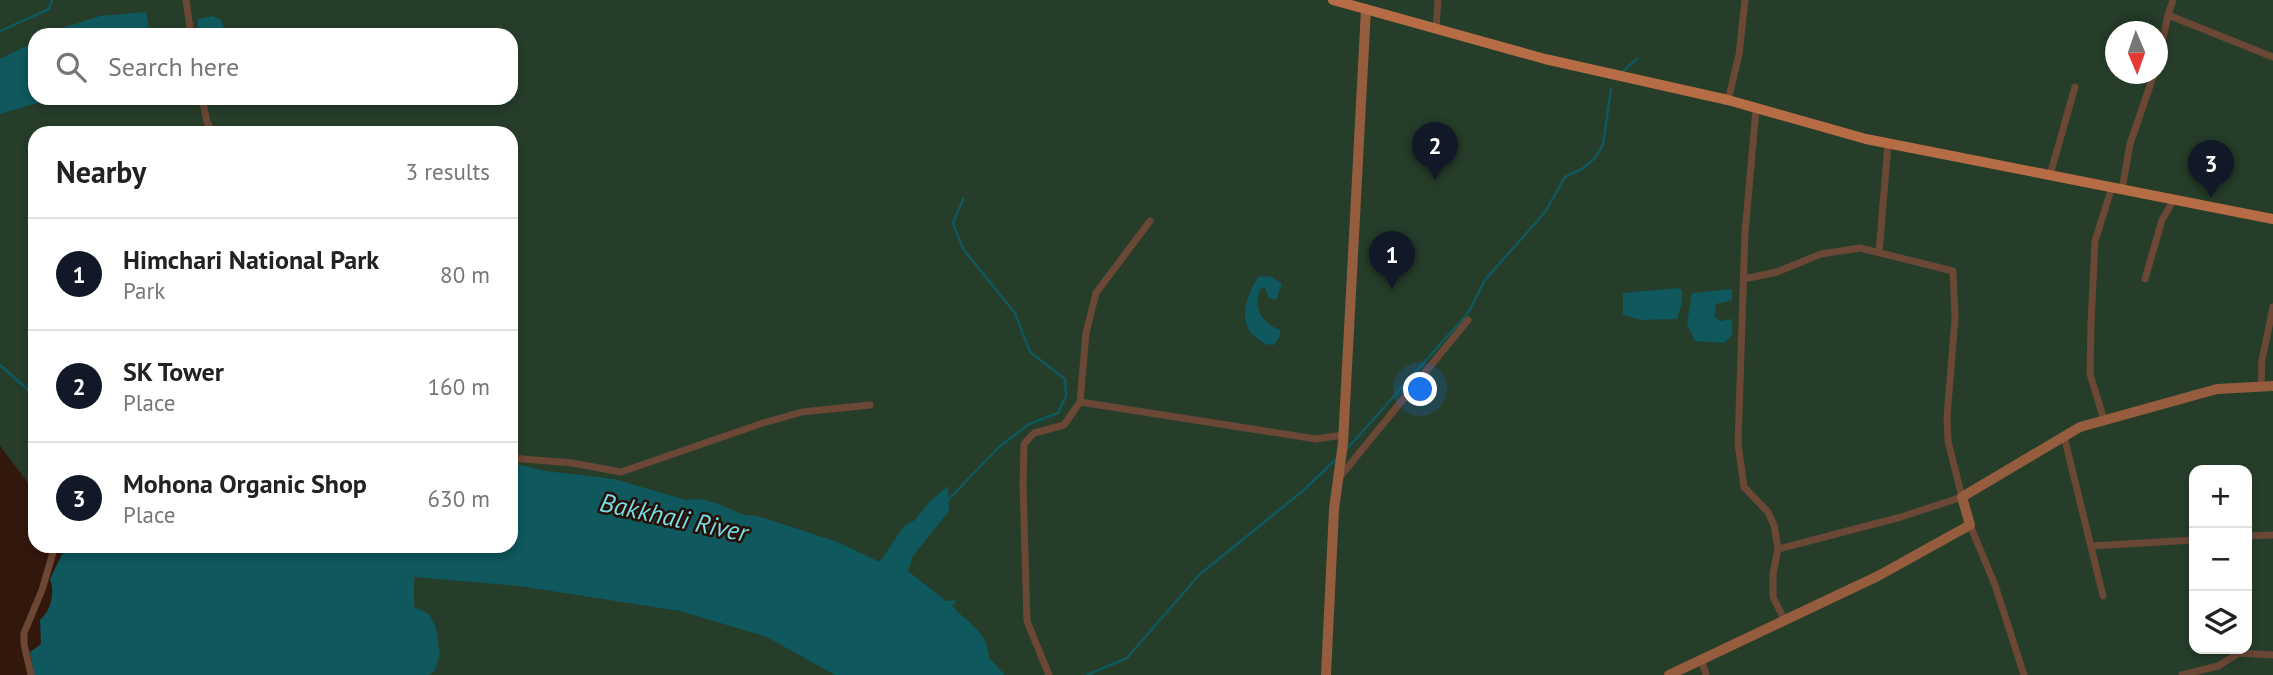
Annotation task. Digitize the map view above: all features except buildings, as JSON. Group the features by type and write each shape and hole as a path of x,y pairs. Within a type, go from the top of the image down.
{"main road":[{"path":"1333,0 1545,59 1728,100 1888,144 2273,219"}],"street":[{"path":"186,0 190,28"},
{"path":"1436,28 1438,0"},
{"path":"1728,100 1739,55 1745,0"},
{"path":"2167,21 2174,0"},
{"path":"1326,675 1334,509 1343,439 1366,9"},
{"path":"2168,15 2273,57"},
{"path":"2104,420 2090,374 2095,241 2117,188 2151,84"},
{"path":"2050,175 2075,87"},
{"path":"203,105 209,126"},
{"path":"1756,109 1745,233 1737,416 1744,486 1768,512 1774,525 1778,549 1773,574 1773,597 1784,621"},
{"path":"1879,253 1888,144"},
{"path":"2145,279 2162,220 2174,199"},
{"path":"1049,675 1027,621 1024,444 1034,433 1063,425 1080,402 1087,333 1096,293 1150,221"},
{"path":"1744,279 1777,272 1821,254 1860,248 1953,271 1955,318 1947,417 1948,441 1970,525 1995,585 2024,675"},
{"path":"2261,385 2262,360 2273,307"},
{"path":"1338,480 1468,320"},
{"path":"1778,549 1901,517 1962,497 2064,436 2104,420 2217,389 2273,386"},
{"path":"1080,402 1316,439 1343,439"},
{"path":"518,459 572,463 621,472 802,412 870,405"},
{"path":"2064,436 2103,596"},
{"path":"1668,675 1896,567 1970,525"},
{"path":"2252,536 2273,535"},
{"path":"2091,546 2189,540"},
{"path":"32,675 24,633 42,590 53,553"},
{"path":"2182,675 2218,666 2239,653 2273,655"},
{"path":"1701,658 1706,675"}],"green space":[{"path":"0,0 2273,0 2273,675 173,675 81,553 518,553 518,126 28,126 28,483 0,446"}],"water":[{"path":"146,12 149,28 62,28 100,16"},
{"path":"212,16 221,20 224,28 198,28 198,19"},
{"path":"28,45 28,105 31,105 0,114 0,59"},
{"path":"1270,276 1282,284 1276,300 1269,298 1265,288 1261,288 1258,307 1263,318 1280,330 1280,336 1274,345 1264,343 1251,333 1245,318 1247,301 1258,277"},
{"path":"1678,288 1682,290 1682,302 1677,319 1641,320 1623,315 1623,293"},
{"path":"1732,289 1732,300 1716,304 1715,317 1720,321 1732,319 1732,335 1724,343 1695,341 1687,324 1692,293"},
{"name":"Bakkhali River","path":"518,465 546,471 614,479 686,500 700,499 719,504 744,515 757,516 835,541 880,562 904,526 915,520 929,502 948,486 949,511 913,556 908,571 946,601 957,600 952,606 981,635 989,658 1005,675 835,675 767,637 680,611 519,586 414,577 414,607 429,614 436,628 440,655 434,672 429,675 34,675 30,652 41,644 40,620 51,601 50,579 63,553 518,553"}],"waterway":[{"path":"0,31 49,9 52,0"},
{"path":"1621,73 1637,59"},
{"path":"1346,450 1468,313 1485,280 1545,212 1565,177 1582,169 1596,157 1603,144 1611,89"},
{"path":"947,501 999,447 1029,424 1058,413 1066,396 1065,379 1030,352 1015,313 963,249 953,223 963,199"},
{"path":"0,365 28,390"},
{"path":"1087,675 1127,658 1199,575 1305,489 1336,459"}],"place":[{"name":"SK Tower","path":"1435,180"},
{"name":"Mohona Organic Shop","path":"2211,198"},
{"name":"Himchari National Park","path":"1392,289"}]}
